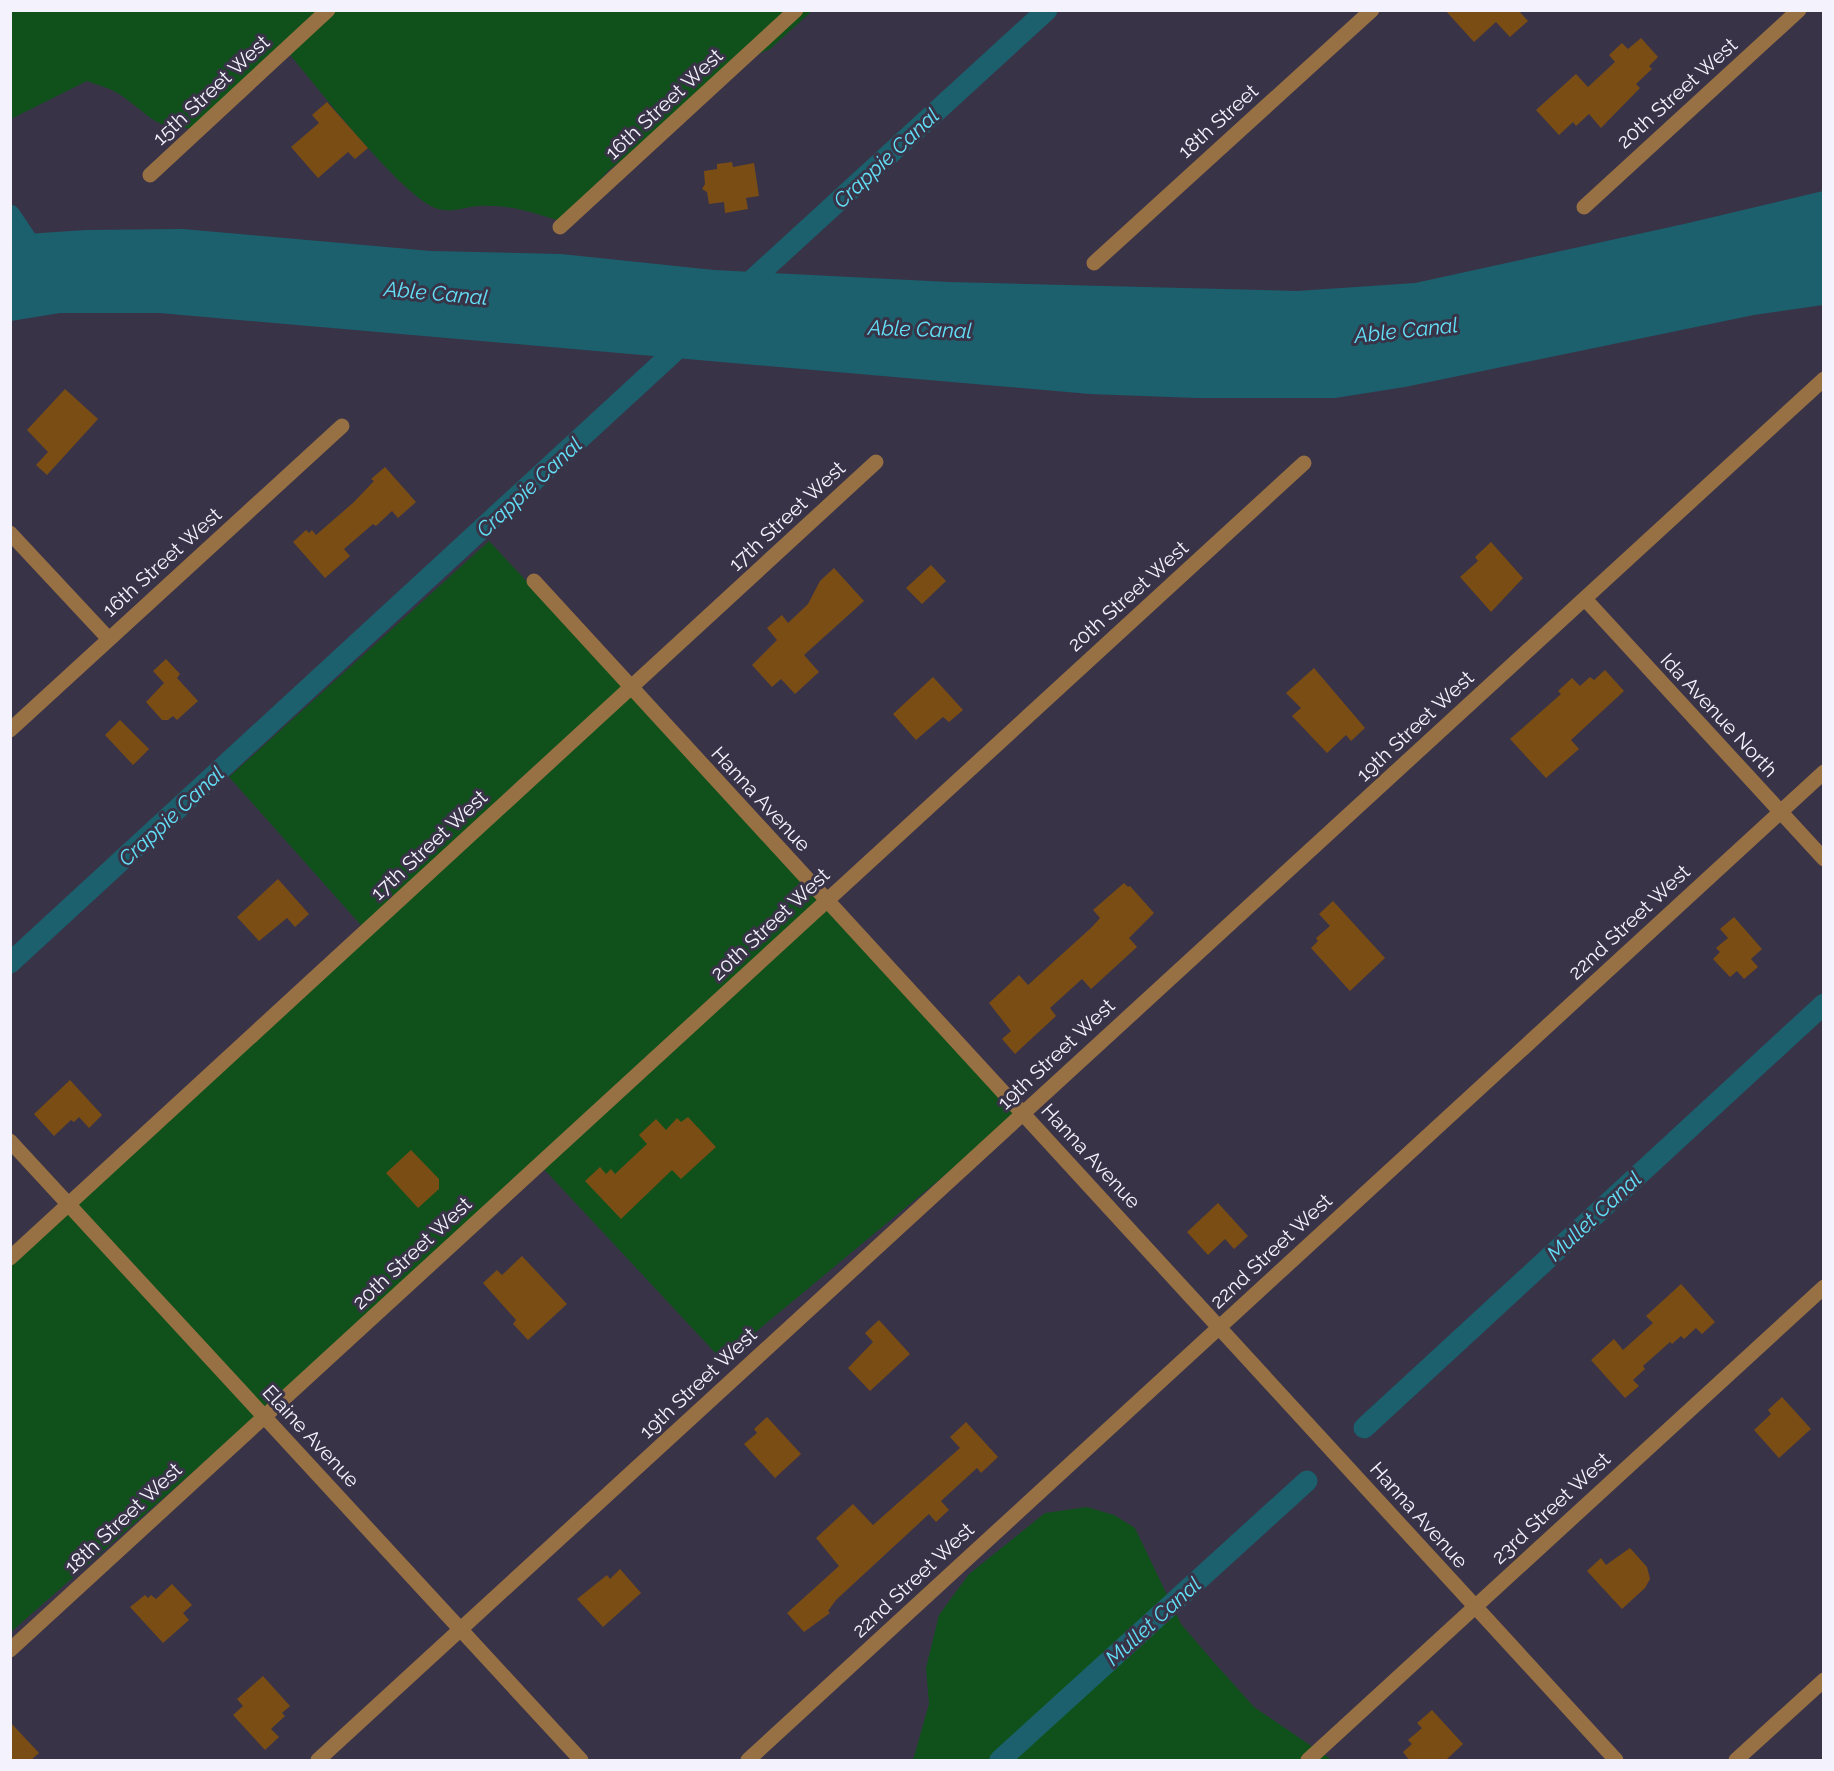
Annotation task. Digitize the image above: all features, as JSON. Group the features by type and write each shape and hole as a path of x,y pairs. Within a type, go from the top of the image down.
{"street":[{"name":"15th Street West","path":"150,175 328,10"},
{"name":"16th Street West","path":"560,227 796,10"},
{"name":"18th Street","path":"1094,263 1372,10"},
{"name":"20th Street West","path":"1584,207 1798,10"},
{"name":"19th Street West","path":"318,1761 1821,382"},
{"name":"16th Street West","path":"10,730 342,426"},
{"name":"17th Street West","path":"10,1258 876,462"},
{"name":"20th Street West","path":"264,1416 1304,463"},
{"path":"10,533 108,638"},
{"name":"Hanna Avenue","path":"534,581 630,688 1220,1326 1616,1761"},
{"name":"Ida Avenue North","path":"1585,599 1824,858"},
{"name":"22nd Street West","path":"748,1761 1824,772"},
{"name":"Elaine Avenue","path":"10,1141 581,1761"},
{"name":"23rd Street West","path":"1308,1761 1824,1287"},
{"name":"18th Street West","path":"10,1650 264,1416"},
{"path":"1736,1761 1824,1680"}],"green space":[{"path":"11,11 812,11 770,49 757,55 609,170 579,203 568,224 513,208 478,206 443,210 423,201 404,185 359,138 286,50 194,128 180,128 160,123 115,92 87,81 11,119"},
{"path":"489,541 729,798 1016,1116 722,1360 541,1166 11,1632 10,1251 367,932 229,777"},
{"path":"1087,1507 1114,1515 1135,1528 1181,1624 1254,1707 1332,1760 913,1760 929,1704 926,1668 939,1615 969,1574 1045,1513"}],"water":[{"name":"Able Canal","path":"1823,191 1823,305 1754,315 1405,387 1335,398 1196,398 1090,394 159,313 60,313 11,321 11,235 86,230 183,229 431,251 561,254 714,270 949,282 1297,291 1415,283"}],"building":[{"path":"1445,10 1518,10 1528,21 1510,37 1496,22 1474,42"},
{"path":"1641,38 1658,57 1649,66 1652,69 1636,84 1640,88 1601,128 1589,114 1576,126 1573,122 1559,135 1536,110 1576,74 1588,87 1615,62 1609,55 1622,43 1628,49"},
{"path":"327,102 368,148 355,159 348,152 318,178 291,147 319,123 312,115"},
{"path":"732,162 733,167 754,163 759,196 746,198 748,209 725,213 724,202 709,204 707,192 702,189 705,184 704,171 717,169 717,164"},
{"path":"65,389 98,419 47,475 36,465 48,452 27,430"},
{"path":"385,467 416,502 398,518 392,511 376,526 373,524 344,549 350,556 325,578 293,542 306,530 309,533 312,530 316,535 354,502 374,481 371,479"},
{"path":"1491,542 1523,578 1491,612 1460,577 1478,561 1475,557"},
{"path":"931,565 946,581 922,604 906,588"},
{"path":"834,568 864,601 804,655 819,672 795,694 781,679 772,687 752,665 777,640 767,628 782,615 788,623 808,604 820,581"},
{"path":"166,659 180,674 177,678 198,701 177,720 173,716 168,720 162,720 146,702 164,683 153,671"},
{"path":"1314,668 1365,728 1351,741 1346,735 1327,753 1292,716 1301,708 1286,693"},
{"path":"1605,670 1624,691 1571,740 1579,749 1546,778 1510,739 1561,694 1558,691 1572,678 1580,686 1590,677 1594,680"},
{"path":"933,677 963,710 949,722 943,717 916,740 893,714"},
{"path":"120,720 149,749 133,765 105,735"},
{"path":"278,879 309,914 295,927 287,918 259,941 237,917"},
{"path":"1124,883 1130,886 1154,913 1129,938 1137,947 1091,989 1082,979 1050,1008 1056,1016 1015,1054 1002,1039 1011,1031 989,1003 1019,975 1028,985 1092,927 1100,918 1093,910"},
{"path":"1333,901 1385,958 1350,991 1311,948 1318,941 1316,938 1330,926 1319,914"},
{"path":"1734,917 1762,949 1751,959 1758,967 1744,979 1737,971 1730,977 1713,959 1720,952 1716,948 1728,938 1720,929"},
{"path":"70,1080 102,1115 89,1128 79,1117 74,1122 71,1120 54,1136 34,1114"},
{"path":"688,1117 716,1147 681,1179 672,1170 621,1219 585,1181 600,1167 606,1174 611,1169 615,1174 647,1144 639,1135 656,1119 666,1130 677,1118 681,1122"},
{"path":"411,1150 439,1179 439,1189 418,1208 386,1173"},
{"path":"1218,1203 1248,1236 1234,1249 1225,1239 1208,1255 1187,1232"},
{"path":"522,1256 567,1304 528,1340 513,1324 516,1320 483,1283 497,1270 502,1275"},
{"path":"1681,1284 1715,1322 1702,1334 1696,1328 1684,1339 1681,1336 1672,1344 1670,1342 1643,1366 1645,1369 1633,1380 1639,1386 1625,1398 1591,1360 1614,1339 1623,1350 1653,1323 1646,1316"},
{"path":"879,1320 910,1354 870,1391 848,1368 873,1342 865,1333"},
{"path":"1782,1397 1811,1429 1779,1458 1754,1430 1771,1414 1768,1410"},
{"path":"767,1417 801,1454 775,1478 744,1444 757,1433 754,1429"},
{"path":"966,1422 998,1457 981,1473 977,1468 941,1501 949,1510 936,1522 929,1514 836,1600 828,1611 830,1613 804,1632 787,1613 839,1566 816,1538 853,1504 873,1525 960,1448 950,1437"},
{"path":"1630,1548 1647,1567 1650,1579 1645,1588 1622,1609 1587,1571 1601,1558 1606,1565"},
{"path":"620,1569 641,1593 603,1627 577,1599 607,1575 610,1579"},
{"path":"172,1584 192,1605 183,1613 189,1620 163,1643 130,1607 145,1595 148,1598 151,1595 156,1599"},
{"path":"263,1676 290,1706 282,1713 285,1716 271,1729 279,1737 265,1750 233,1715 243,1706 237,1699"},
{"path":"1432,1710 1463,1744 1445,1761 1410,1761 1403,1752 1412,1744 1408,1740 1422,1728 1417,1723"},
{"path":"10,1722 39,1753 30,1761 10,1761"}],"waterway":[{"name":"Crappie Canal","path":"739,292 1047,10"},
{"path":"10,215 38,257"},
{"name":"Crappie Canal","path":"10,963 688,339"},
{"name":"Mullet Canal","path":"1364,1428 1824,1004"},
{"name":"Mullet Canal","path":"1000,1760 1307,1481"}]}
